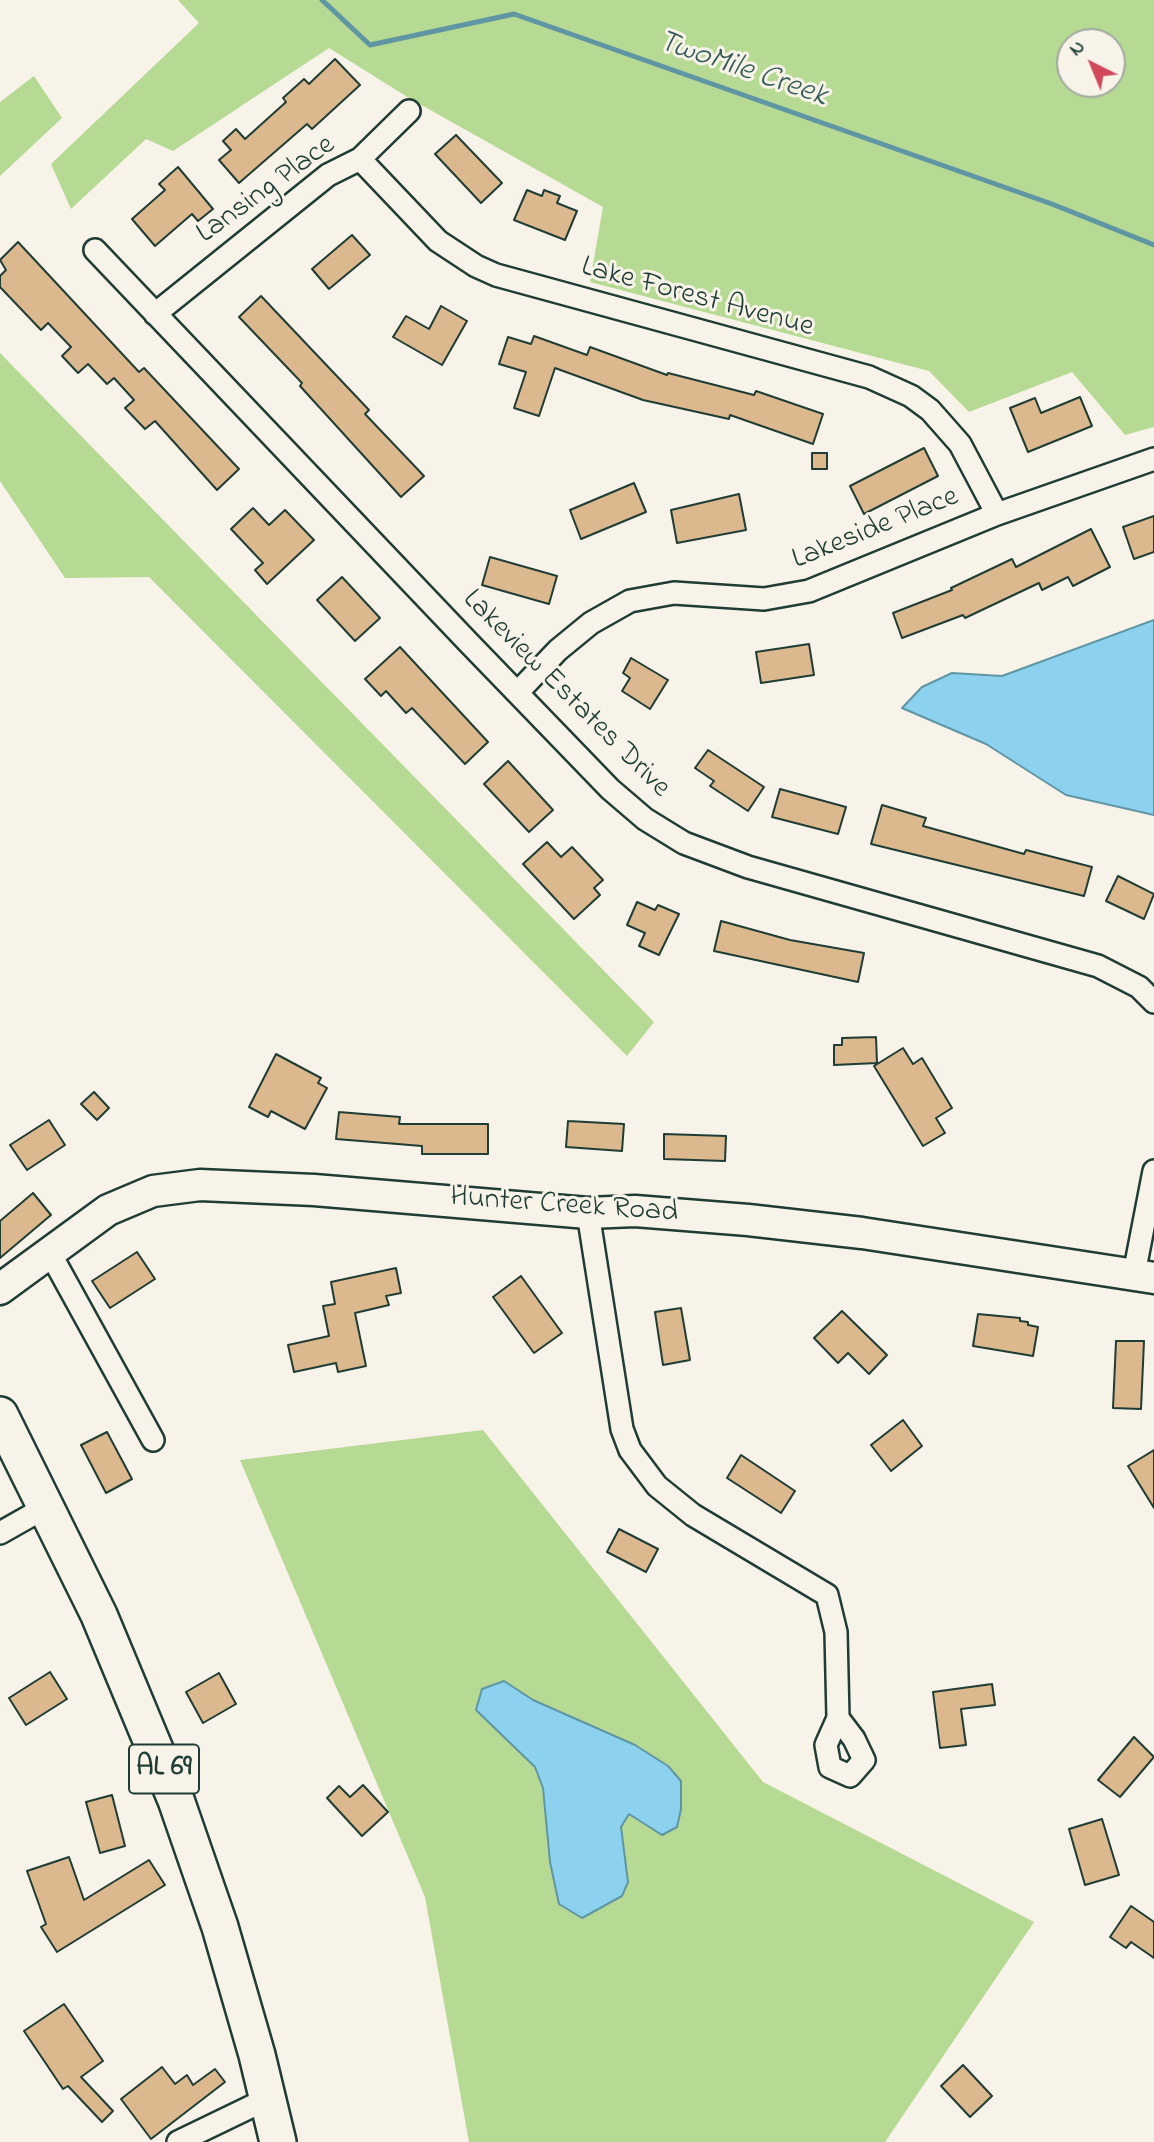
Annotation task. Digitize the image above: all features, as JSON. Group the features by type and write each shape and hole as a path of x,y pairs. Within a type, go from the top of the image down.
{"main road":[{"name":"Hunter Creek Road","path":"0,1289 108,1210 153,1191 176,1186 314,1190 588,1213 635,1211 862,1233 1149,1276"},
{"name":"AL 69","path":"0,1415 100,1615 176,1800 220,1927 269,2098 278,2142"}],"street":[{"name":"Lansing Place","path":"155,314 328,175 360,159 409,111"},
{"name":"Lake Forest Avenue","path":"360,159 430,233 476,267 496,275 869,377 911,396 930,410 960,444 997,514"},
{"name":"Lakeview Estates Drive","path":"95,250 518,692 619,796 645,819 684,843 748,867 1098,966 1139,987 1154,1002"},
{"name":"Lakeside Place","path":"518,692 558,650 591,623 630,601 674,593 764,599 809,592 997,514 1154,459"},
{"path":"1149,1276 1154,1171"},
{"path":"588,1213 622,1429 630,1450 657,1486 693,1515 789,1576 827,1595 836,1632 838,1718"},
{"path":"50,1253 153,1440"},
{"path":"0,1533 46,1507"},
{"path":"178,2142 269,2098"}],"green space":[{"path":"178,0 1154,0 1154,427 1125,435 1072,372 969,412 929,371 590,282 603,207 409,98 329,48 173,151 146,139 71,209 51,164 199,23"},
{"path":"34,76 62,118 0,176 0,102"},
{"path":"0,353 654,1022 627,1056 149,577 65,578 0,481"},
{"path":"483,1430 763,1782 1034,1922 885,2142 469,2142 425,1897 240,1460"}],"water":[{"path":"1154,620 1154,815 1066,795 986,744 902,708 922,687 952,673 1002,676"},
{"path":"504,1681 533,1700 635,1745 668,1766 681,1781 681,1809 677,1827 662,1835 629,1814 621,1827 628,1882 622,1896 582,1918 559,1904 550,1862 543,1788 535,1767 476,1710 482,1689"}],"building":[{"path":"335,59 360,85 312,129 307,124 239,183 219,160 231,150 223,141 236,129 245,139 286,102 283,98 304,79 309,84"},
{"path":"456,135 502,183 481,203 435,154"},
{"path":"178,167 213,209 198,221 192,214 155,246 132,219 165,190 159,184"},
{"path":"527,190 542,196 544,190 560,196 557,203 577,211 565,240 514,220"},
{"path":"352,235 370,255 329,289 312,269"},
{"path":"18,242 139,372 144,368 239,469 217,490 155,421 145,429 125,408 134,400 114,378 107,384 88,364 78,373 62,356 71,347 48,323 41,330 0,287 0,276 6,270 0,260"},
{"path":"261,296 369,410 365,414 424,476 401,497 300,386 302,383 239,317"},
{"path":"441,306 467,321 442,365 393,337 406,316 429,329"},
{"path":"534,336 587,355 590,347 667,375 668,373 754,395 756,391 823,414 813,444 730,415 729,419 643,400 555,368 539,416 514,408 526,372 499,364 508,337 531,344"},
{"path":"1080,397 1092,426 1028,452 1010,408 1035,398 1041,413"},
{"path":"924,448 938,476 864,514 850,486"},
{"path":"812,453 827,453 827,469 812,469"},
{"path":"634,483 646,512 581,539 570,510"},
{"path":"739,494 746,530 677,543 671,510"},
{"path":"253,508 269,525 285,510 314,540 267,584 255,570 263,563 231,529"},
{"path":"1154,516 1154,552 1134,559 1123,527"},
{"path":"1091,529 1110,567 1073,586 1068,577 1042,590 1039,583 965,618 963,615 902,638 893,613 952,590 951,588 1012,559 1016,567"},
{"path":"490,557 557,576 549,604 482,585"},
{"path":"342,577 380,618 355,641 317,600"},
{"path":"809,644 814,675 761,683 756,652"},
{"path":"400,647 488,742 465,764 412,708 406,713 386,691 381,696 365,679"},
{"path":"631,658 668,680 650,709 622,691 630,678 623,673"},
{"path":"708,750 764,787 748,811 710,786 714,781 695,768"},
{"path":"508,761 553,810 529,832 484,784"},
{"path":"780,789 846,807 838,834 772,817"},
{"path":"882,805 926,818 923,826 1024,854 1026,850 1092,867 1084,896 871,844"},
{"path":"547,842 561,857 572,847 603,880 594,888 600,895 574,919 523,864"},
{"path":"1118,876 1154,894 1144,919 1106,901"},
{"path":"637,902 655,910 658,905 679,914 659,955 639,946 645,933 627,925"},
{"path":"721,921 790,940 864,953 858,982 714,951"},
{"path":"876,1037 877,1063 834,1065 834,1045 842,1045 842,1038"},
{"path":"903,1048 913,1064 922,1058 952,1108 936,1118 945,1133 923,1146 874,1066"},
{"path":"276,1054 321,1078 318,1083 327,1088 305,1129 271,1111 268,1117 249,1107"},
{"path":"94,1092 109,1108 97,1120 81,1104"},
{"path":"339,1112 400,1117 399,1124 488,1124 488,1154 422,1154 422,1146 336,1139"},
{"path":"49,1120 65,1145 27,1170 10,1145"},
{"path":"568,1121 624,1124 622,1151 566,1147"},
{"path":"664,1134 726,1136 725,1161 664,1159"},
{"path":"33,1193 51,1215 0,1258 0,1221"},
{"path":"137,1252 155,1279 110,1308 92,1281"},
{"path":"396,1268 401,1293 386,1296 389,1305 355,1313 366,1366 338,1372 336,1363 294,1372 288,1345 329,1336 323,1306 335,1304 331,1282"},
{"path":"521,1276 562,1333 534,1353 493,1297"},
{"path":"681,1308 690,1360 663,1365 655,1312"},
{"path":"842,1311 887,1355 869,1374 848,1353 838,1363 814,1338"},
{"path":"978,1314 1020,1318 1020,1321 1028,1322 1028,1325 1038,1327 1033,1356 973,1346"},
{"path":"1116,1341 1144,1341 1141,1409 1113,1408"},
{"path":"903,1420 922,1446 891,1471 871,1445"},
{"path":"107,1432 132,1479 106,1493 81,1445"},
{"path":"1154,1450 1154,1508 1128,1466"},
{"path":"741,1455 795,1491 781,1513 727,1478"},
{"path":"619,1529 658,1549 646,1572 607,1552"},
{"path":"50,1672 67,1699 26,1725 9,1698"},
{"path":"219,1673 236,1704 203,1723 186,1692"},
{"path":"992,1684 995,1705 961,1709 966,1745 940,1748 933,1692"},
{"path":"1134,1737 1154,1757 1120,1797 1098,1780"},
{"path":"363,1785 388,1812 362,1836 327,1798 339,1786 350,1797"},
{"path":"112,1795 125,1846 100,1853 86,1802"},
{"path":"1102,1819 1119,1875 1085,1885 1069,1829"},
{"path":"69,1857 84,1900 149,1860 165,1885 57,1952 41,1927 46,1924 27,1871"},
{"path":"1131,1906 1154,1922 1154,1958 1131,1942 1126,1948 1110,1937"},
{"path":"64,2004 103,2061 81,2077 113,2111 102,2122 68,2086 63,2089 24,2031"},
{"path":"963,2065 992,2096 970,2117 941,2086"},
{"path":"162,2067 175,2084 187,2075 193,2085 215,2069 225,2082 151,2139 121,2099"}],"waterway":[{"name":"TwoMile Creek","path":"322,0 370,45 514,14 1052,204 1154,245"}]}
